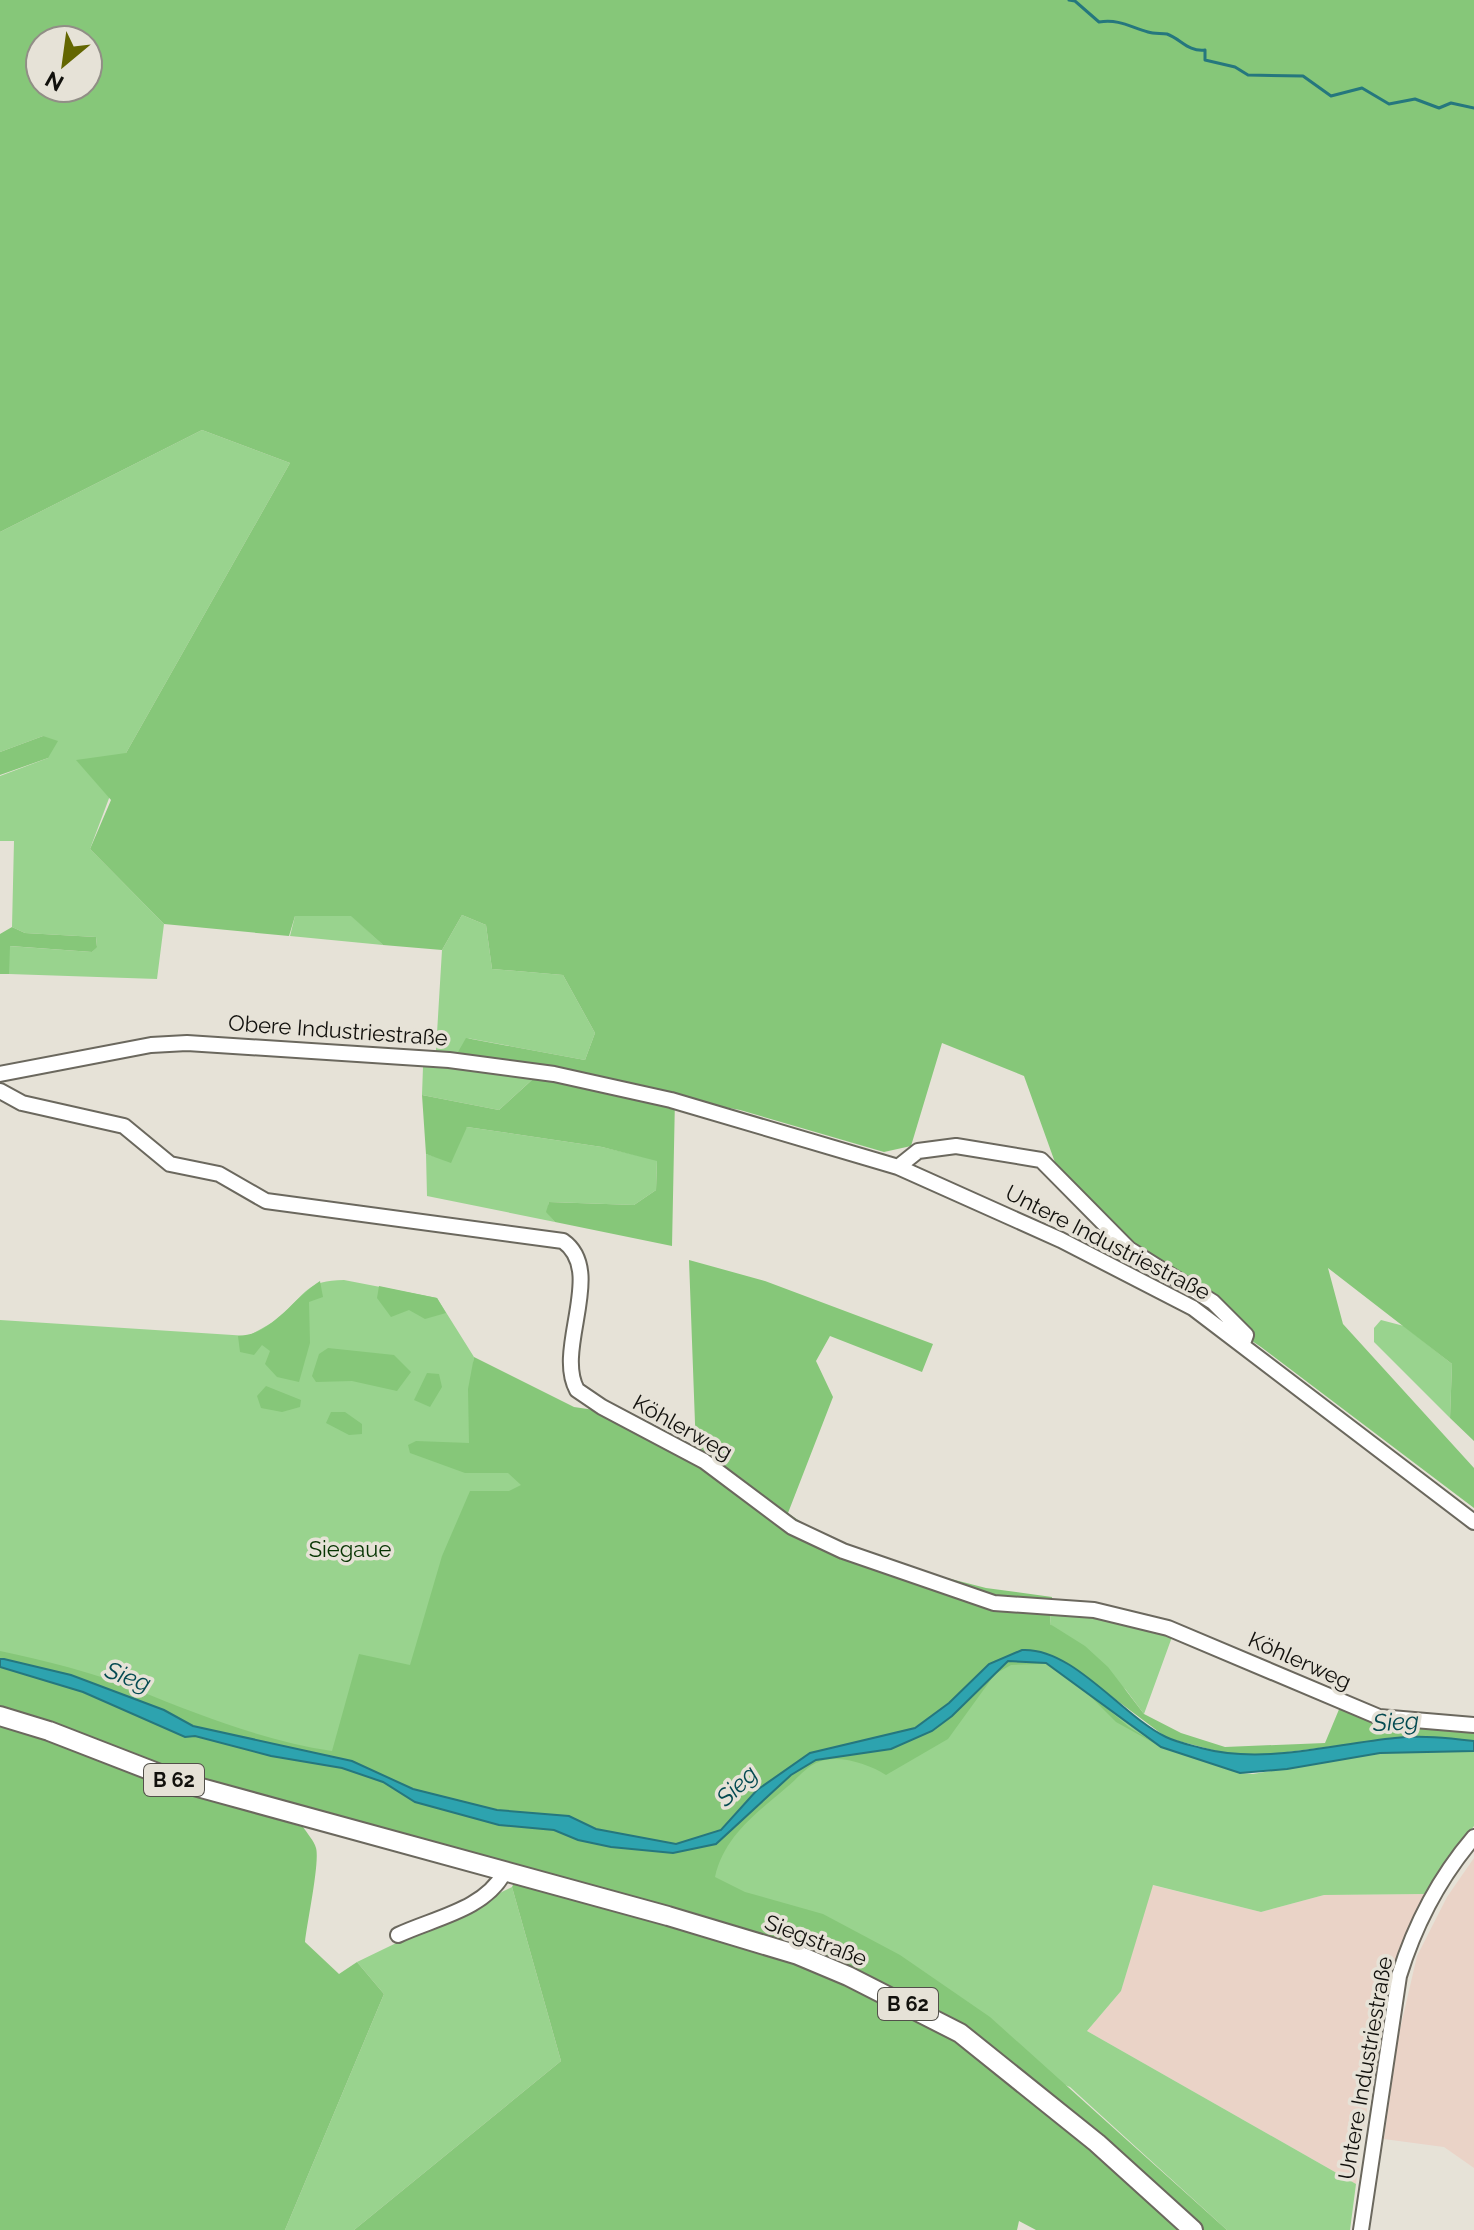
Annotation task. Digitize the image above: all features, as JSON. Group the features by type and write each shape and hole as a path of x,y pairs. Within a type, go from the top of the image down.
{"main road":[{"name":"Siegstraße","path":"0,1716 49,1731 183,1783 668,1916 798,1955 927,2013 997,2062 1137,2178 1193,2230"}],"street":[{"name":"Obere Industriestraße","path":"0,1074 151,1045 239,1045 491,1064 603,1083 671,1100"},
{"name":"Köhlerweg","path":"0,1091 22,1103 124,1126 170,1164 219,1174 266,1201 563,1241 576,1252 581,1271 570,1365 577,1390 602,1407 704,1461 792,1527 843,1551 994,1603 1094,1610 1168,1628 1379,1717 1474,1725"},
{"name":"Untere Industriestraße","path":"671,1100 898,1167 962,1193 1145,1281 1193,1308 1243,1343 1474,1522"},
{"path":"898,1167 918,1151 956,1146 1041,1160 1129,1249 1228,1316 1246,1335 1243,1343"},
{"name":"Untere Industriestraße","path":"1361,2230 1399,1976 1412,1937 1433,1894 1474,1837"},
{"path":"398,1935 479,1901 496,1887 504,1873"}],"shaded area":[{"path":"1474,1858 1474,2168 1444,2147 1384,2139 1398,2038 1417,1956 1447,1897"},
{"path":"1152,1885 1261,1912 1324,1895 1424,1894 1399,1949 1383,2001 1356,2184 1087,2031 1121,1991"}],"green space":[{"path":"0,0 1474,0 1474,1441 1450,1418 1452,1364 1328,1268 1343,1324 1474,1468 1474,1508 1261,1347 1185,1296 1057,1168 1024,1076 942,1043 911,1146 884,1152 740,1110 675,1098 672,1246 555,1222 546,1212 549,1202 634,1205 656,1190 657,1161 602,1147 467,1127 451,1163 426,1154 422,1095 499,1110 544,1069 458,1052 466,1038 585,1060 595,1033 563,975 492,969 486,925 462,915 442,950 383,945 351,916 295,916 289,936 164,924 90,849 111,800 76,760 126,753 290,463 202,430 0,532"},
{"path":"202,430 290,463 126,753 90,849 164,924 157,979 9,974 9,946 92,952 97,946 96,937 25,933 12,927 14,841 0,841 0,776 48,758 43,736 0,752 0,532"},
{"path":"43,736 58,741 48,758 0,775 0,752"},
{"path":"462,915 486,925 492,969 563,975 595,1033 585,1060 467,1038 545,1068 499,1110 422,1095 423,1067 436,1050 442,950"},
{"path":"295,916 352,916 383,945 290,936"},
{"path":"12,927 25,933 96,937 97,947 92,952 10,946 9,974 0,974 0,934"},
{"path":"467,1127 602,1147 657,1160 656,1190 634,1205 549,1202 547,1212 555,1222 427,1196 426,1154 440,1158"},
{"path":"689,1260 765,1281 933,1344 922,1372 830,1336 816,1361 833,1397 788,1513 842,1551 986,1588 1052,1597 1050,1624 1085,1646 1108,1667 1144,1714 1181,1733 1225,1747 1325,1743 1340,1707 1373,1719 1406,1726 1474,1732 1474,1741 1397,1738 1272,1754 1228,1754 1167,1738 1067,1663 1011,1665 995,1674 948,1739 886,1775 852,1761 833,1759 816,1763 753,1816 726,1849 715,1877 745,1892 823,1914 900,1955 990,2017 1227,2230 1036,2230 1019,2221 1017,2230 354,2230 561,2061 512,1887 520,1870 161,1768 0,1710 0,1667 83,1692 185,1737 195,1736 293,1760 305,1760 316,1754 193,1726 164,1710 71,1675 0,1659 0,1651 104,1678 257,1734 332,1751 359,1654 410,1665 442,1556 470,1491 509,1491 521,1485 508,1473 465,1473 410,1453 408,1445 416,1441 469,1443 468,1389 474,1357 574,1407 601,1411 696,1450"},
{"name":"Siegaue","path":"344,1280 437,1298 474,1357 473,1366 1035,1649 1163,1747 1240,1773 1253,1774 1380,1753 1474,1751 1474,1826 1424,1894 1324,1895 1261,1912 1153,1885 1121,1991 1087,2031 1356,2184 1350,2230 1227,2230 1070,2087 0,1669 0,1320 248,1336 281,1316 314,1286"},
{"path":"320,1281 323,1297 309,1302 310,1343 299,1382 277,1377 265,1364 270,1351 262,1345 254,1355 240,1352 238,1336 261,1330 272,1323"},
{"path":"379,1286 437,1298 446,1313 425,1319 409,1310 391,1317 377,1298"},
{"path":"1381,1320 1404,1326 1452,1364 1450,1418 1374,1342 1374,1328"},
{"path":"328,1348 394,1355 411,1372 397,1391 352,1381 316,1382 312,1376 319,1354"},
{"path":"427,1373 439,1374 442,1387 430,1407 414,1400"},
{"path":"266,1386 301,1400 300,1407 282,1412 261,1408 257,1396"},
{"path":"331,1412 345,1412 362,1424 362,1434 349,1435 326,1423"},
{"path":"1051,1613 1136,1624 1172,1637 1144,1714 1126,1690 1050,1624"},
{"path":"1079,1685 1129,1727 1161,1747 1116,1722"},
{"path":"0,1727 27,1732 152,1782 303,1827 314,1843 316,1866 305,1942 339,1974 357,1962 384,1994 285,2230 0,2230"},
{"path":"512,1887 561,2061 354,2230 285,2230 384,1994 357,1962"}],"water":[{"path":"1022,1650 1041,1652 1060,1659 1149,1727 1170,1739 1201,1748 1225,1753 1273,1754 1425,1737 1474,1741 1474,1751 1380,1753 1287,1769 1240,1773 1161,1747 1046,1663 1008,1661 952,1716 932,1731 891,1749 816,1760 791,1775 716,1844 673,1853 611,1847 578,1840 554,1830 499,1825 415,1802 383,1782 342,1768 271,1756 195,1736 185,1737 83,1692 0,1667 0,1659 4,1659 71,1675 164,1710 193,1726 352,1761 413,1789 497,1810 569,1816 596,1829 676,1844 721,1830 757,1790 810,1753 915,1728 949,1703 989,1664"}],"waterway":[{"path":"1069,0 1075,1 1099,22 1119,23 1150,33 1167,34 1189,47 1205,50 1205,60 1235,67 1248,75 1303,76 1331,96 1362,88 1389,104 1415,99 1439,108 1451,103 1474,108"}],"water label":[{"name":"Sieg","path":"128,1677"},
{"name":"Sieg","path":"1396,1722"},
{"name":"Sieg","path":"737,1786"}]}
